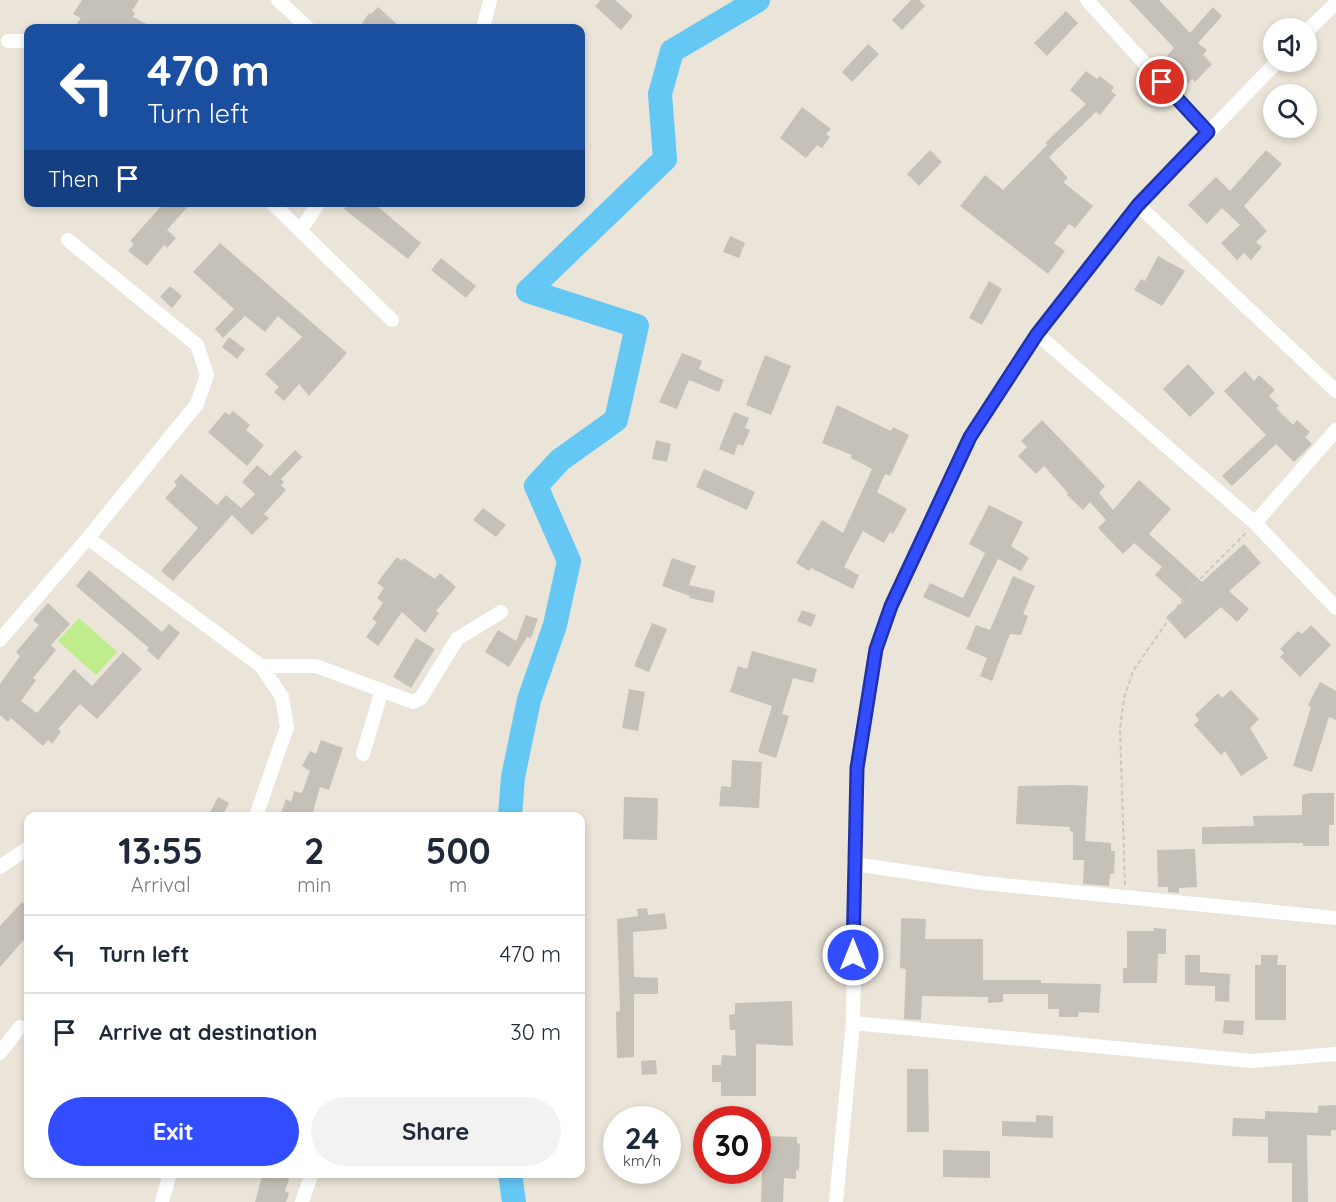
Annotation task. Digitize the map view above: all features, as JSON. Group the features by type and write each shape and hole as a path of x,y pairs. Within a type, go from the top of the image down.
{"street":[{"path":"278,0 304,24"},
{"path":"1087,0 1208,132"},
{"path":"484,24 490,1"},
{"path":"1317,21 1336,3"},
{"path":"8,41 24,41"},
{"path":"836,1202 853,1023 857,768 876,649 891,606 970,437 1037,334 1138,205 1267,72"},
{"path":"1138,205 1336,391"},
{"path":"276,207 392,320"},
{"path":"301,230 316,207"},
{"path":"0,640 88,538 197,404 207,375 197,345 68,240"},
{"path":"1037,334 1255,523 1336,608"},
{"path":"1255,523 1336,430"},
{"path":"88,538 261,666 282,697 287,727 257,812"},
{"path":"261,666 316,666 413,702 421,698 457,639 501,612"},
{"path":"363,754 382,690"},
{"path":"0,867 24,851"},
{"path":"854,864 983,883 1336,918"},
{"path":"853,1023 1252,1061 1336,1054"},
{"path":"0,1053 20,1027"},
{"path":"162,1202 169,1178"},
{"path":"302,1202 310,1178"}],"path":[{"path":"1125,896 1120,728 1124,698 1133,671 1190,589 1255,523"}],"green space":[{"path":"79,618 117,652 96,675 58,641"}],"building":[{"path":"82,0 139,0 132,11 135,13 133,17 146,24 78,24 81,18 73,14"},
{"path":"601,0 615,0 633,16 621,30 595,6"},
{"path":"911,0 919,0 925,6 902,30 892,20"},
{"path":"1129,0 1159,0 1190,33 1213,7 1222,16 1198,43 1207,50 1203,55 1212,64 1195,82 1192,79 1181,90 1162,69 1170,61 1166,57 1174,48"},
{"path":"378,7 397,24 362,24 369,13 371,14"},
{"path":"1066,11 1078,23 1047,56 1034,43"},
{"path":"868,44 879,54 852,82 842,72"},
{"path":"1086,71 1097,79 1100,76 1114,87 1111,91 1116,95 1100,115 1096,112 1049,157 1068,178 1063,182 1093,206 1075,228 1069,224 1054,243 1065,251 1048,274 960,206 985,175 1003,190 1047,145 1045,143 1086,104 1070,90"},
{"path":"802,107 831,129 826,134 830,137 822,148 817,145 806,158 780,138"},
{"path":"930,150 942,162 919,186 907,174"},
{"path":"1266,150 1282,164 1244,206 1267,231 1256,242 1262,247 1251,260 1244,253 1237,260 1221,243 1240,225 1222,208 1207,224 1188,205 1216,177 1230,191"},
{"path":"161,207 188,207 167,230 176,238 167,248 164,245 147,266 128,251 134,244 130,241"},
{"path":"346,207 378,207 421,243 408,259 344,209"},
{"path":"730,236 745,243 739,258 723,252"},
{"path":"220,243 347,353 309,396 299,384 284,401 274,392 279,387 265,374 302,337 278,316 265,332 245,316 223,338 215,329 234,309 193,272"},
{"path":"1158,256 1185,271 1162,306 1134,290 1141,279 1145,281"},
{"path":"441,258 476,286 466,298 431,270"},
{"path":"989,281 1002,289 982,325 969,318"},
{"path":"170,286 182,296 172,308 160,297"},
{"path":"229,337 245,349 237,359 222,347"},
{"path":"682,353 702,361 699,369 724,380 719,392 689,380 677,409 659,402"},
{"path":"765,355 791,366 771,415 746,405"},
{"path":"1188,364 1215,393 1190,417 1163,389"},
{"path":"1245,371 1254,381 1259,375 1275,390 1269,396 1279,406 1276,408 1293,425 1297,420 1310,432 1305,437 1312,444 1294,462 1276,444 1232,486 1222,476 1266,435 1224,391"},
{"path":"837,405 891,431 893,427 909,435 890,476 885,474 877,492 907,509 893,534 890,532 884,543 863,531 844,567 859,575 853,589 811,568 809,571 796,563 822,520 843,533 872,469 851,458 852,455 822,443"},
{"path":"233,411 250,425 246,430 264,445 247,466 208,432 225,412 229,415"},
{"path":"734,412 749,418 745,428 750,430 743,446 738,444 734,455 719,449"},
{"path":"1042,420 1105,486 1099,493 1113,510 1139,480 1171,509 1149,534 1202,582 1244,544 1261,563 1229,591 1249,609 1237,622 1221,607 1185,639 1166,617 1184,601 1155,575 1162,567 1134,543 1123,554 1098,528 1106,520 1090,502 1083,510 1067,495 1068,493 1044,466 1036,474 1018,456 1027,447 1021,441"},
{"path":"656,440 671,444 667,462 652,459"},
{"path":"295,450 302,457 281,479 284,482 281,485 286,490 264,514 269,518 252,535 232,515 173,581 161,571 198,528 165,498 177,485 174,482 181,474 217,505 226,495 241,508 255,494 242,482 257,465 270,476"},
{"path":"704,469 755,492 747,510 696,487"},
{"path":"989,505 1023,522 1011,546 1029,558 1021,571 998,559 969,618 923,597 930,583 963,598 985,553 969,544"},
{"path":"483,508 506,525 496,537 473,520"},
{"path":"397,557 402,561 404,558 435,579 440,573 456,587 436,611 439,613 425,633 402,612 378,646 366,637 377,622 372,619 383,603 377,598 384,588 377,583"},
{"path":"672,558 696,566 689,585 715,591 713,603 689,598 690,596 662,586"},
{"path":"89,570 162,632 169,624 180,633 158,660 147,650 149,648 76,586"},
{"path":"1013,576 1035,586 1023,614 1028,616 1021,635 1010,634 992,681 980,676 987,658 966,649 976,625 990,630"},
{"path":"48,603 70,624 51,645 56,650 33,678 36,680 21,701 37,713 74,669 92,686 123,652 142,669 97,719 80,704 58,729 61,732 52,744 48,740 43,746 11,718 8,722 0,715 0,684 20,656 16,652 39,625 33,620"},
{"path":"802,610 816,615 811,627 797,621"},
{"path":"526,615 538,619 531,638 527,637 509,667 485,652 498,630 516,641"},
{"path":"652,623 667,629 649,672 634,666"},
{"path":"1311,625 1331,645 1300,677 1280,657 1284,653 1280,649 1298,631 1302,634"},
{"path":"416,638 435,649 411,688 393,677"},
{"path":"752,651 817,669 813,683 793,678 782,714 789,716 776,758 758,752 772,706 730,692 738,666 747,669"},
{"path":"1320,682 1336,691 1336,720 1329,717 1312,772 1293,766 1311,707 1308,705"},
{"path":"629,689 645,692 638,731 622,728"},
{"path":"1231,690 1259,719 1250,728 1268,758 1241,776 1225,751 1221,755 1194,725 1199,720 1195,715 1218,693 1222,698"},
{"path":"321,740 343,748 329,790 320,787 313,812 281,812 286,799 291,802 294,791 302,793 310,771 302,766 310,751 316,754"},
{"path":"732,760 762,762 759,808 719,806 721,786 731,787"},
{"path":"1018,786 1088,786 1085,841 1111,843 1111,851 1115,851 1114,874 1110,874 1109,886 1083,884 1084,860 1073,860 1073,832 1070,831 1070,827 1016,824"},
{"path":"1334,793 1334,825 1329,825 1329,846 1303,846 1303,843 1202,844 1202,827 1254,826 1253,816 1302,815 1302,795"},
{"path":"218,797 229,803 224,812 210,812"},
{"path":"624,797 658,798 657,840 623,839"},
{"path":"1195,849 1197,887 1179,888 1179,893 1168,892 1168,887 1158,887 1157,850"},
{"path":"22,902 24,904 24,940 0,967 0,926"},
{"path":"647,908 648,915 665,913 667,929 633,932 634,977 658,978 658,994 634,994 634,1057 617,1058 616,1012 620,1011 617,919 638,916 637,909"},
{"path":"901,918 926,919 925,939 983,939 983,980 1041,980 1041,983 1101,984 1099,1013 1079,1012 1078,1017 1059,1017 1059,1009 1048,1009 1048,994 1003,994 1003,1002 988,1003 988,997 922,996 921,1020 904,1019 906,969 900,968"},
{"path":"1154,928 1166,929 1166,954 1158,954 1157,983 1123,983 1123,968 1127,968 1127,931 1154,931"},
{"path":"1185,955 1200,955 1200,972 1230,974 1229,1002 1215,1001 1215,986 1185,985"},
{"path":"1261,955 1278,955 1277,965 1286,965 1286,1020 1255,1020 1255,965 1261,965"},
{"path":"792,1001 793,1046 756,1044 756,1096 721,1096 721,1082 712,1082 712,1065 721,1065 722,1055 736,1056 735,1030 730,1030 729,1015 735,1014 735,1003"},
{"path":"1224,1020 1244,1021 1243,1035 1223,1033"},
{"path":"656,1060 657,1074 642,1075 641,1061"},
{"path":"907,1069 928,1069 929,1132 907,1132"},
{"path":"1336,1105 1336,1130 1331,1130 1331,1136 1307,1135 1308,1202 1292,1202 1292,1163 1268,1163 1268,1137 1232,1136 1233,1118 1265,1119 1265,1111 1318,1113 1318,1106"},
{"path":"1036,1115 1053,1116 1053,1138 1002,1136 1002,1121 1036,1122"},
{"path":"771,1136 797,1137 797,1143 800,1144 799,1171 796,1170 796,1179 784,1178 783,1202 761,1202 762,1184 771,1184"},
{"path":"943,1150 990,1151 990,1178 943,1177"},
{"path":"262,1178 289,1178 285,1191 289,1193 286,1202 255,1202"}],"waterway":[{"path":"510,812 513,777 529,700 555,625 569,561 536,486 560,460 616,420 637,326 528,291 665,159 660,94 672,51 758,0"},
{"path":"511,1178 514,1202"}],"route":[{"path":"853,955 857,768 876,649 891,606 970,437 1037,334 1138,205 1208,132 1162,82"}]}
